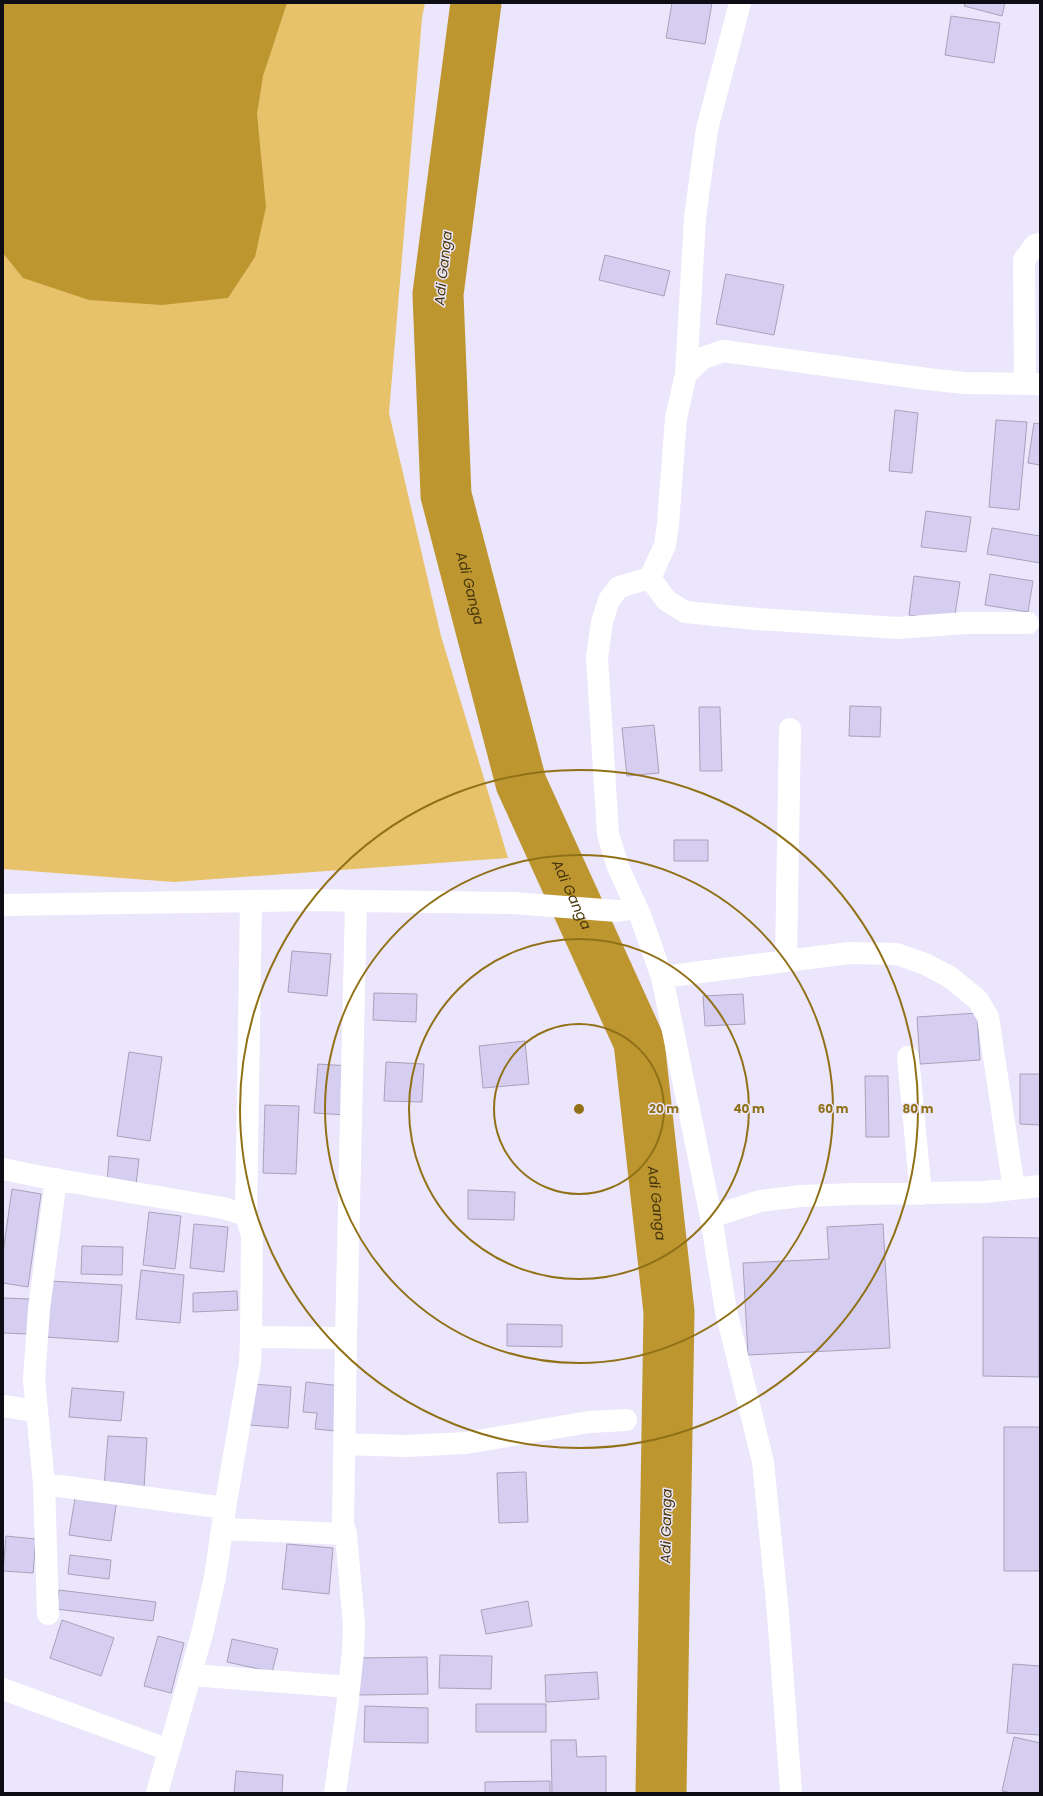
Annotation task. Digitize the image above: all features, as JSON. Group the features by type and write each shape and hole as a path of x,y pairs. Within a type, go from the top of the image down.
{"street":[{"path":"740,3 708,129 695,218 686,374 676,418 665,545 650,578 619,587 609,600 602,622 597,657 608,834 631,912 660,968 711,1217 726,1311 763,1462 777,1606 791,1793"},
{"path":"686,374 703,358 723,351 927,379 965,382 1033,383 1024,260 1036,245 1040,244"},
{"path":"650,578 666,600 685,612 757,619 898,628 965,623 1028,623"},
{"path":"786,960 790,729"},
{"path":"3,905 319,900 356,902 513,903 631,912"},
{"path":"157,1793 191,1675 215,1577 225,1508 250,1363 252,1235 246,1215 251,901"},
{"path":"335,1793 349,1687 354,1625 346,1534 343,1524 356,902"},
{"path":"660,968 786,960 849,953 897,954 925,964 950,977 978,1000 988,1017 1014,1189"},
{"path":"908,1057 921,1194"},
{"path":"3,1169 56,1180 222,1208 246,1215"},
{"path":"48,1614 44,1484 34,1380 39,1309 56,1180"},
{"path":"711,1217 760,1201 801,1196 984,1192 1040,1186"},
{"path":"251,1337 346,1338"},
{"path":"3,1406 36,1411"},
{"path":"344,1444 405,1446 458,1444 589,1422 626,1420"},
{"path":"44,1484 225,1508"},
{"path":"222,1529 346,1534"},
{"path":"191,1675 349,1687"},
{"path":"3,1689 169,1750"}],"shaded area":[{"path":"3,3 425,3 422,18 389,413 441,636 508,858 174,882 3,869"},
{"path":"3,3 287,3 263,76 257,114 266,207 255,257 228,298 162,305 89,300 23,278 3,253"}],"building":[{"path":"672,3 712,3 705,44 666,38"},
{"path":"965,3 1005,3 1002,16 964,6"},
{"path":"951,16 1000,23 994,63 945,55"},
{"path":"605,255 670,271 664,296 599,280"},
{"path":"726,274 784,285 774,335 716,324"},
{"path":"895,410 918,413 912,473 889,471"},
{"path":"996,420 1027,422 1019,510 989,507"},
{"path":"1034,423 1040,424 1040,465 1028,463"},
{"path":"926,511 971,517 966,552 921,547"},
{"path":"992,528 1040,536 1040,563 987,554"},
{"path":"990,574 1033,581 1028,612 985,605"},
{"path":"914,576 960,582 954,621 909,615"},
{"path":"850,706 881,707 880,737 849,736"},
{"path":"699,707 720,707 722,771 700,771"},
{"path":"654,725 659,773 627,776 622,728"},
{"path":"674,840 708,840 708,861 674,861"},
{"path":"292,951 331,954 327,996 288,992"},
{"path":"374,993 417,994 416,1022 373,1020"},
{"path":"743,994 745,1024 705,1026 703,996"},
{"path":"977,1013 980,1060 920,1064 917,1017"},
{"path":"525,1041 529,1084 483,1088 479,1046"},
{"path":"129,1052 162,1057 150,1141 117,1136"},
{"path":"386,1062 424,1064 422,1102 384,1101"},
{"path":"318,1064 350,1066 346,1115 314,1113"},
{"path":"1020,1074 1040,1074 1040,1125 1020,1124"},
{"path":"865,1076 888,1076 889,1137 866,1137"},
{"path":"265,1105 299,1106 296,1174 263,1173"},
{"path":"109,1156 139,1159 136,1185 107,1182"},
{"path":"12,1189 41,1194 28,1287 3,1283 3,1253"},
{"path":"468,1190 515,1192 514,1220 468,1219"},
{"path":"149,1212 181,1216 175,1269 143,1265"},
{"path":"194,1224 228,1227 224,1272 190,1268"},
{"path":"883,1224 890,1348 748,1355 743,1263 829,1259 827,1227"},
{"path":"983,1237 1039,1238 1039,1377 983,1376"},
{"path":"82,1246 123,1247 122,1275 81,1274"},
{"path":"141,1270 184,1275 180,1323 136,1319"},
{"path":"50,1281 122,1285 118,1342 45,1337"},
{"path":"237,1291 238,1310 193,1312 193,1293"},
{"path":"3,1298 30,1299 29,1334 3,1333"},
{"path":"507,1324 562,1325 562,1347 507,1346"},
{"path":"306,1382 341,1386 336,1431 315,1429 317,1413 303,1412"},
{"path":"253,1384 291,1387 288,1428 249,1425"},
{"path":"72,1388 124,1392 121,1421 69,1417"},
{"path":"1004,1427 1040,1427 1040,1571 1004,1571"},
{"path":"108,1436 147,1438 144,1489 104,1487"},
{"path":"526,1472 528,1522 499,1523 497,1473"},
{"path":"76,1492 117,1499 111,1541 69,1535"},
{"path":"6,1536 36,1539 33,1573 3,1571"},
{"path":"287,1544 333,1548 329,1594 282,1589"},
{"path":"70,1555 111,1560 109,1579 68,1574"},
{"path":"59,1590 156,1602 153,1621 56,1609"},
{"path":"528,1601 532,1626 486,1634 481,1610"},
{"path":"62,1620 114,1638 101,1676 50,1658"},
{"path":"158,1636 184,1643 171,1693 144,1686"},
{"path":"232,1639 278,1649 272,1672 227,1662"},
{"path":"440,1655 492,1656 491,1689 439,1688"},
{"path":"427,1657 428,1694 359,1695 358,1658"},
{"path":"1013,1664 1040,1666 1040,1735 1007,1733"},
{"path":"597,1672 599,1699 546,1702 545,1675"},
{"path":"476,1704 546,1704 546,1732 476,1732"},
{"path":"365,1706 428,1708 428,1743 364,1742"},
{"path":"1014,1737 1040,1743 1040,1793 1012,1793 1002,1791"},
{"path":"551,1740 576,1740 577,1757 606,1756 606,1793 552,1793"},
{"path":"236,1771 283,1775 282,1793 234,1793"},
{"path":"550,1781 550,1793 485,1793 485,1782"}],"waterway":[{"name":"Adi Ganga","path":"476,3 438,294 446,495 521,783 639,1042 669,1312 661,1793"}]}
